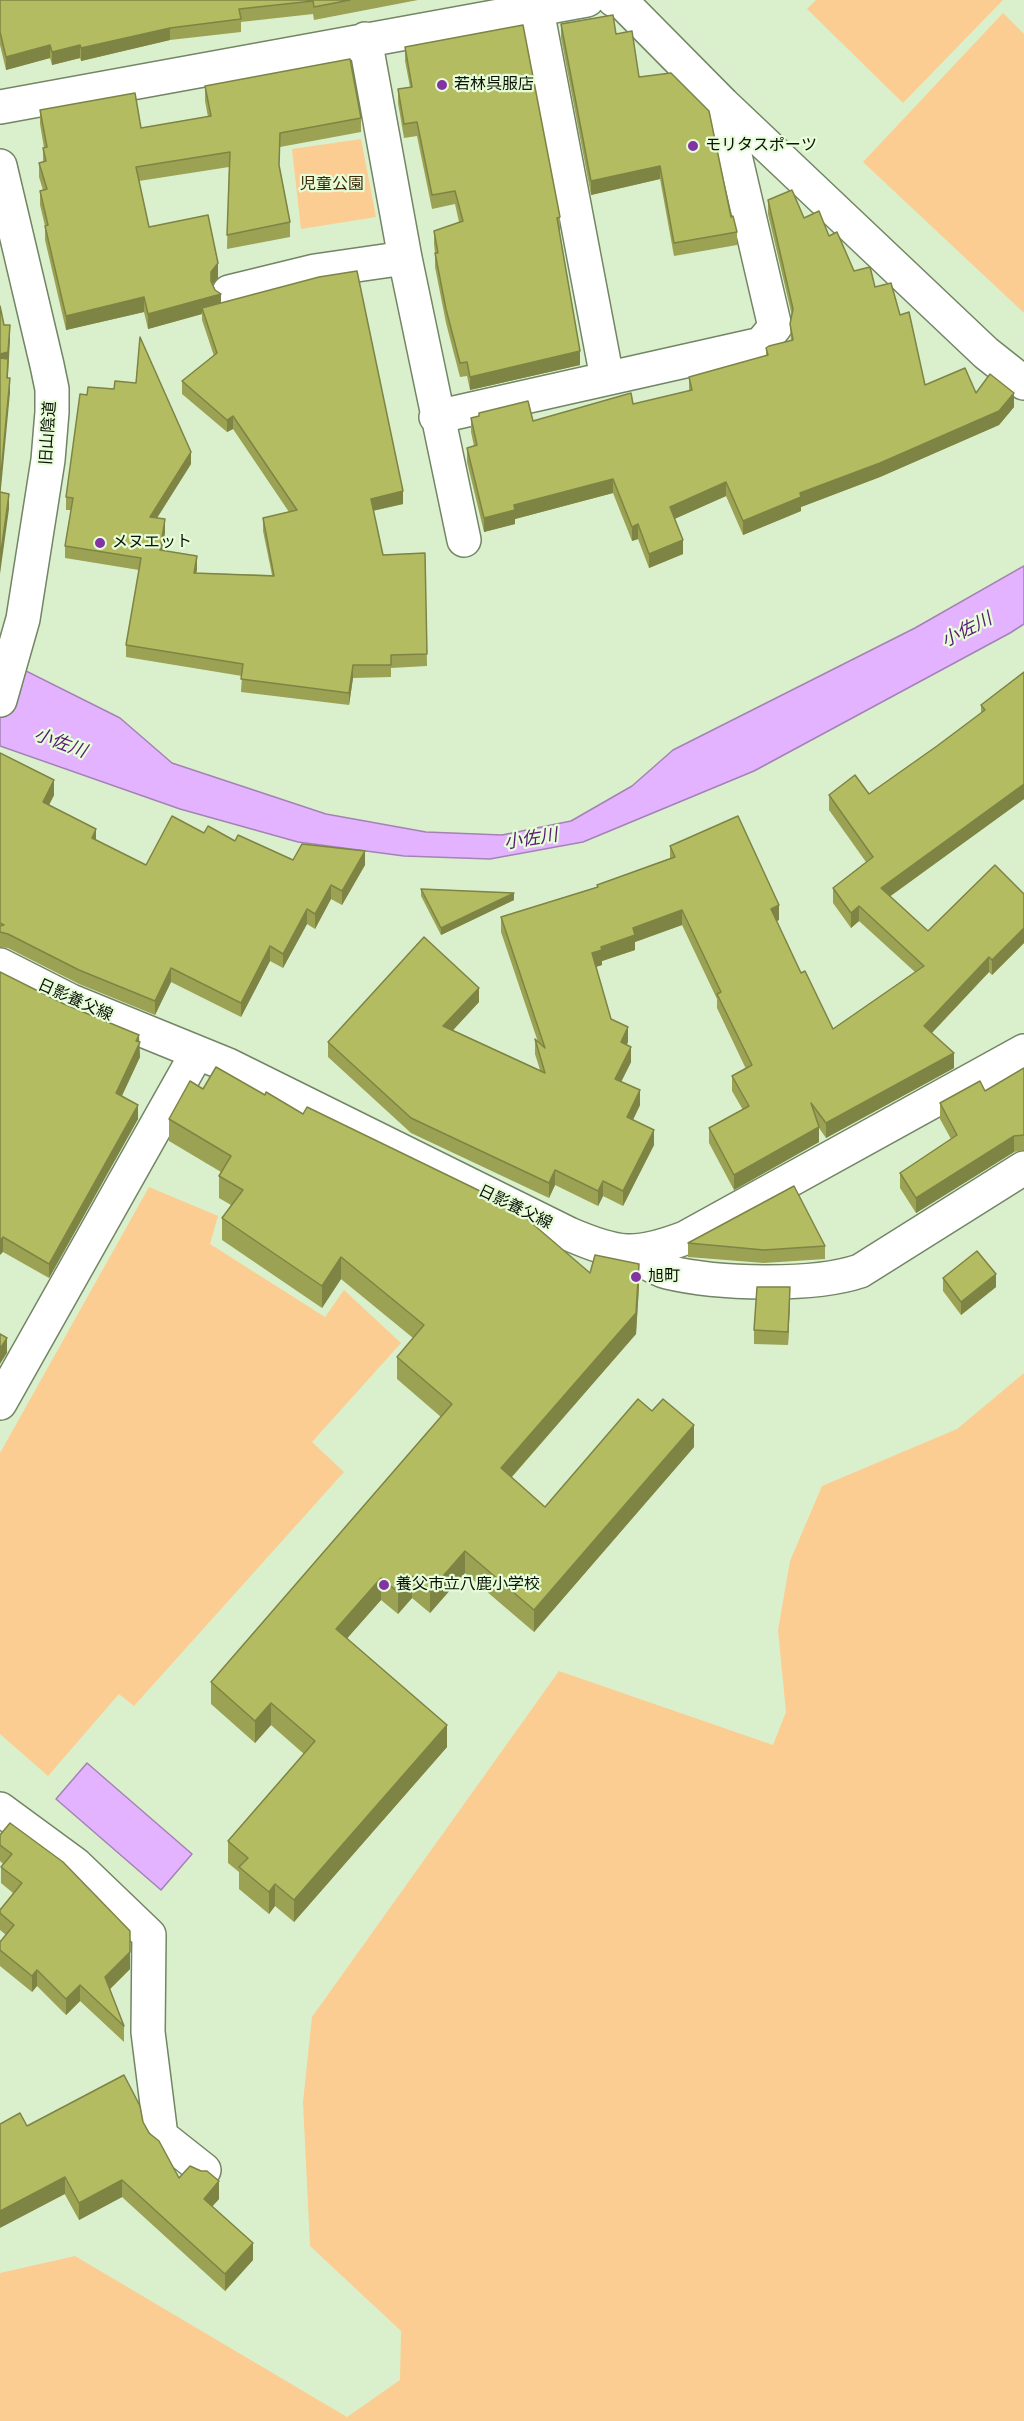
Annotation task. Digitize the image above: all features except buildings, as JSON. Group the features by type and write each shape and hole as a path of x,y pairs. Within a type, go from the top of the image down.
{"street":[{"path":"0,107 588,0"},
{"path":"621,1 723,104 986,353 1024,383"},
{"path":"537,10 607,378"},
{"path":"365,39 436,417 464,540"},
{"path":"436,417 760,344 775,327 723,104"},
{"name":"旧山陰道","path":"0,166 52,389 48,460 23,619 0,700"},
{"path":"229,292 315,271 405,258"},
{"name":"日影養父線","path":"0,965 71,1001 228,1065 569,1234 600,1248 630,1253 657,1249 685,1238 1024,1051"},
{"path":"0,1403 197,1053"},
{"path":"630,1253 665,1272 718,1278 806,1282 842,1277 860,1271 1024,1168"},
{"path":"0,1809 75,1863 149,1935 148,2032 161,2136 204,2170"}],"green space":[{"path":"816,0 1003,0 903,103 807,9"},
{"path":"1003,13 1024,34 1024,313 863,162"},
{"name":"児童公園","path":"361,139 376,217 301,229 292,149"},
{"path":"149,1187 218,1216 210,1244 325,1317 344,1290 401,1343 312,1442 344,1472 134,1706 119,1694 48,1776 0,1734 0,1453"},
{"path":"1024,1373 1024,2421 0,2421 0,2273 75,2256 347,2417 400,2380 401,2331 310,2246 303,2102 312,2017 559,1671 773,1745 786,1712 778,1630 790,1561 822,1486 957,1429"}],"water":[{"name":"小佐川","path":"1024,566 1024,624 1010,633 754,771 583,842 490,859 404,856 298,842 180,809 0,746 0,658 120,718 172,763 326,814 426,832 502,835 571,821 632,786 673,750 915,628"},
{"path":"87,1763 192,1854 161,1890 56,1799"}],"place":[{"name":"若林呉服店","path":"442,85"},
{"name":"モリタスポーツ","path":"693,146"},
{"name":"メヌエット","path":"100,543"},
{"name":"旭町","path":"636,1277"},
{"name":"養父市立八鹿小学校","path":"384,1585"}]}
